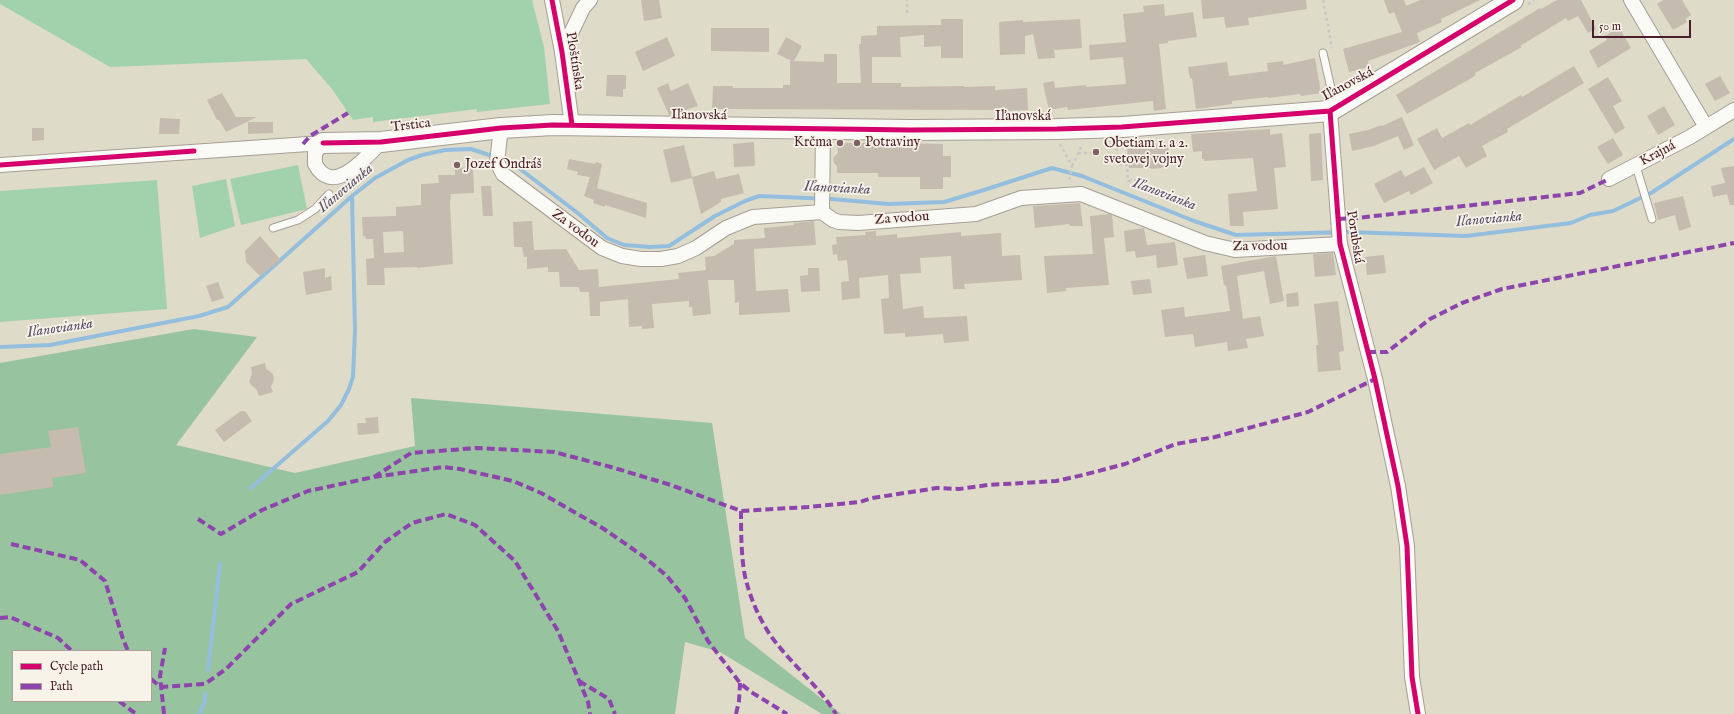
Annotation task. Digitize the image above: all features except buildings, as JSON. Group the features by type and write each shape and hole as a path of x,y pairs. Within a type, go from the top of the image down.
{"street":[{"name":"Ploštínska","path":"552,0 562,52 572,125"},
{"path":"562,52 583,8 590,0"},
{"name":"Iľanovská","path":"501,128 572,125 910,130 1109,127 1333,110 1513,0"},
{"path":"1631,0 1706,127"},
{"name":"Porubská","path":"1333,110 1340,237 1397,479 1405,528 1412,677 1418,714"},
{"name":"Krajná","path":"1609,179 1690,137 1734,110"},
{"name":"Za vodou","path":"501,128 498,156 503,174 592,242 612,252 641,259 661,259 678,256 696,248 726,228 753,217 823,204 839,222 881,221 976,214 1021,198 1081,194 1205,243 1235,250 1340,237"},
{"name":"Trstica","path":"323,143 381,142 501,128"},
{"path":"823,129 823,204"},
{"path":"323,143 315,153 315,164 325,175 334,178 345,175 381,142"},
{"path":"0,165 323,143"}],"lane":[{"path":"1323,52 1333,110"},
{"path":"1636,166 1652,219"},
{"path":"273,228 298,220 315,209 329,194"}],"path":[{"path":"907,0 907,13"},
{"path":"1323,0 1333,53"},
{"path":"1116,137 1118,165 1127,165 1128,181 1139,180"},
{"path":"1064,140 1058,140 1072,167"},
{"path":"1070,180 1072,167 1084,140"},
{"path":"1078,153 1093,153"}],"green space":[{"path":"0,0 532,0 544,47 550,104 477,112 477,109 373,122 373,117 353,120 332,89 306,59 110,67 0,4"},
{"path":"298,165 307,209 241,225 230,179"},
{"path":"226,179 235,226 200,238 192,186"},
{"path":"157,180 167,309 0,322 0,191"},
{"path":"194,329 257,337 176,445 295,473 415,446 411,398 712,423 745,638 841,714 822,714 720,652 685,642 675,714 0,714 0,363"}],"waterway":[{"name":"Iľanovianka","path":"0,347 50,345 199,316 228,307 352,196 375,178 408,160 445,150 471,149 511,162 579,214 607,238 624,245 650,247 669,246 715,216 745,201 759,196 831,199 889,204 944,202 1052,168 1082,176 1194,221 1236,235 1347,232 1466,236 1571,223 1590,215 1613,211 1651,193 1734,139"},
{"path":"251,488 328,421 341,405 349,389 353,377 355,330 352,196"},
{"path":"208,670 220,564"},
{"path":"199,714 205,701 205,694"}],"marked path":[{"path":"303,144 310,136 348,113"},
{"path":"1338,219 1580,193 1609,179"},
{"path":"1368,352 1387,352 1430,319 1462,303 1502,289 1734,243"},
{"path":"374,477 411,453 477,448 554,452 671,485 741,511 860,502 872,498 937,488 959,489 988,485 1056,481 1083,475 1125,464 1176,444 1215,437 1308,412 1375,379"},
{"path":"198,519 221,534 262,510 308,491 374,477 443,467 460,469 513,481 541,493 604,529 643,556 667,576 685,598 708,641 740,683 751,692 787,714"},
{"path":"741,511 742,548 745,576 752,600 759,616 767,630 784,653 823,695 836,714"},
{"path":"152,680 161,687 205,684 226,669 291,604 358,572 385,542 412,523 446,514 475,525 515,561 558,631 588,702 590,714"},
{"path":"11,544 80,560 105,581 128,650"},
{"path":"0,618 10,617 58,638 71,650"},
{"path":"164,714 160,676 165,648"},
{"path":"579,681 609,699 615,714"},
{"path":"736,714 739,701 740,683"},
{"path":"120,702 136,714"}],"cycle path":[{"path":"552,0 562,52 572,125"},
{"path":"323,143 381,142 501,128 553,125 910,130 1057,129 1122,127 1330,111 1513,0"},
{"path":"1330,111 1340,244 1375,379 1398,486 1407,546 1412,677 1418,714"},
{"path":"0,165 194,151"}],"place":[{"name":"Krčma","path":"840,143"},
{"name":"Potraviny","path":"857,143"},
{"name":"Obetiam 1. a 2. svetovej vojny","path":"1096,152"},
{"name":"Jozef Ondráš","path":"457,165"}]}
